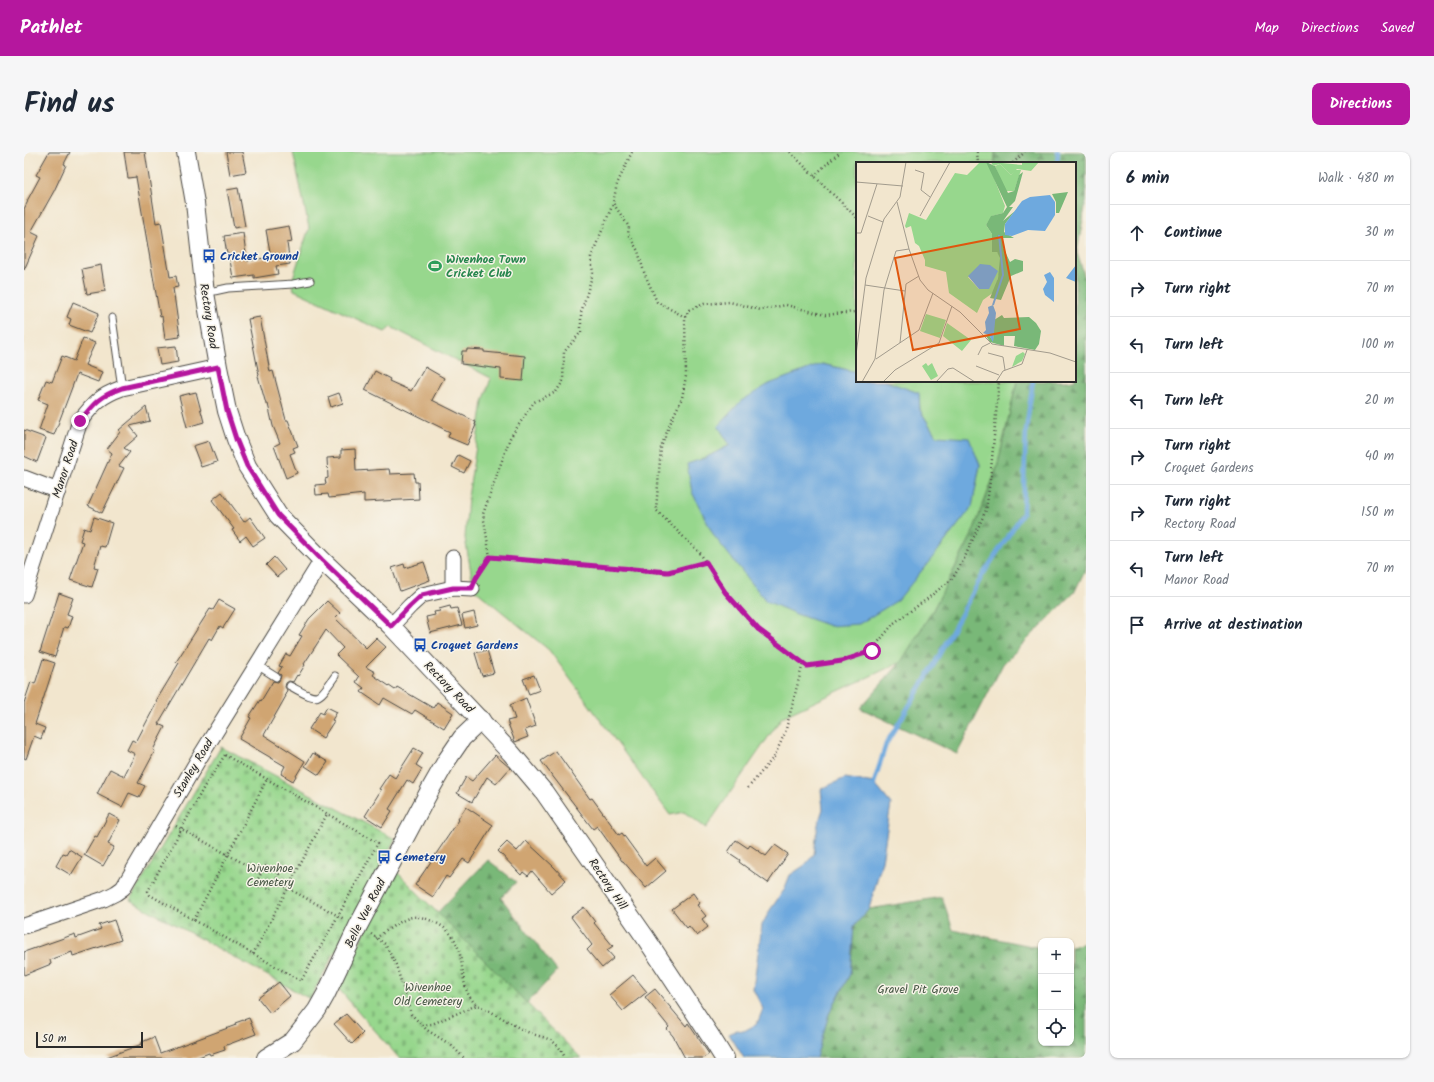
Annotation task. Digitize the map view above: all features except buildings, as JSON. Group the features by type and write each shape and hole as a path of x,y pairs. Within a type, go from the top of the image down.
{"street":[{"name":"Rectory Road","path":"186,152 195,203 205,293 218,367 227,411 247,466 278,515 322,560 391,626 480,720"},
{"name":"Manor Road","path":"24,595 80,421 94,403 109,393 122,388 218,367"},
{"path":"24,478 58,491"},
{"path":"453,558 453,588"},
{"name":"Stanley Road","path":"24,926 104,899 123,888 163,818 322,560"},
{"path":"391,626 422,595 453,588 472,588"},
{"name":"Belle Vue Road","path":"266,1058 293,1041 317,1010 358,926 418,811 447,760 462,738 480,720"},
{"name":"Rectory Hill","path":"480,720 511,753 544,792 712,1037 721,1057"}],"lane":[{"path":"205,293 228,288 293,284 310,281"},
{"path":"112,318 122,388"},
{"path":"257,665 276,677"},
{"path":"290,686 310,696 316,697 320,696 324,692 334,676"}],"path":[{"path":"472,588 476,578 490,557 483,514 510,438 534,402 556,392 563,382 564,352 581,332 581,313 593,273 591,257 613,203 617,184 632,152"},
{"path":"790,152 856,217"},
{"path":"814,176 840,152"},
{"path":"977,152 978,162"},
{"path":"1014,162 1024,152"},
{"path":"613,203 629,227 628,234 638,251 644,272 657,302 685,317"},
{"path":"856,312 825,315 786,305 761,310 730,302 704,304 689,310 685,317 686,376 682,398 672,418 662,448 656,510 700,553 725,592 758,629 807,666 842,661 872,651 894,623 928,599 953,578 964,559 986,510 999,382"},
{"path":"490,557 668,572 706,562"},
{"path":"748,788 774,757 785,733 804,663"},
{"path":"225,755 327,814 378,843 300,981 150,895 148,891 204,787 225,755"},
{"path":"194,920 266,779"},
{"path":"253,954 327,814"},
{"path":"163,818 261,874"},
{"path":"265,866 279,874 275,881 271,889 257,881 265,866"},
{"path":"275,881 338,916 366,929 369,933 385,944 396,965 411,1014 427,1030 451,1045 464,1058"},
{"path":"376,938 392,927 413,917 426,918 443,926 454,939 461,956 466,989 471,999 477,1005 495,1013 514,1026 530,1034 551,1040 561,1049 565,1058"},
{"path":"422,1025 432,1024 477,1005"}],"green space":[{"path":"293,152 995,152 995,162 856,162 856,372 822,364 730,445 705,458 688,464 692,492 702,510 766,601 936,553 972,506 980,465 936,436 920,410 918,393 888,382 1017,382 997,468 971,537 933,610 901,662 782,717 706,828 684,812 670,815 549,650 474,589 465,538 468,497 483,402 491,378 391,327 385,332 294,290 292,281 309,228"},
{"path":"995,152 1086,152 1086,201 1077,253 1086,281 1086,568 1074,593 1003,664 957,754 860,708 901,662 933,610 971,537 997,468 1017,382 1076,382 1076,162 995,162"},
{"name":"Wivenhoe Cemetery","path":"221,747 395,839 310,999 130,900"},
{"path":"488,860 516,882 501,898 557,971 527,1003 437,913"},
{"name":"Wivenhoe Old Cemetery","path":"396,871 581,1058 399,1058 337,987"},
{"name":"Gravel Pit Grove","path":"942,897 953,930 1038,947 1038,1046 1074,1046 1074,945 1086,943 1086,1058 816,1058 829,1014 850,974 854,926 869,909"}],"water":[{"path":"822,364 856,372 856,382 888,382 919,393 920,410 936,436 969,438 980,465 972,507 898,600 859,624 830,626 766,601 714,536 692,492 687,464 705,458 730,445 718,426 741,401 769,384"},
{"path":"845,778 874,783 891,804 882,861 869,909 854,926 850,974 829,1014 816,1058 744,1058 729,1034 737,1030 744,1031 757,1024 763,1009 753,989 762,925 770,910 784,890 790,875 805,865 814,854 818,824 823,809 821,789"}],"waterway":[{"path":"1057,162 1058,152"},
{"path":"874,783 886,744 932,668 982,576 1023,513 1026,430 1033,382"}],"place":[{"name":"Cricket Ground","path":"209,256"},
{"name":"Wivenhoe Town Cricket Club","path":"435,266"},
{"name":"Croquet Gardens","path":"420,645"},
{"name":"Cemetery","path":"384,857"}],"route":[{"path":"80,421 94,403 109,393 122,388 218,367 227,411 236,439 247,466 278,515 322,560 391,626 422,595 453,588 472,588 476,578 490,557 668,572 706,562 725,592 758,629 807,666 842,661 872,651"}]}
